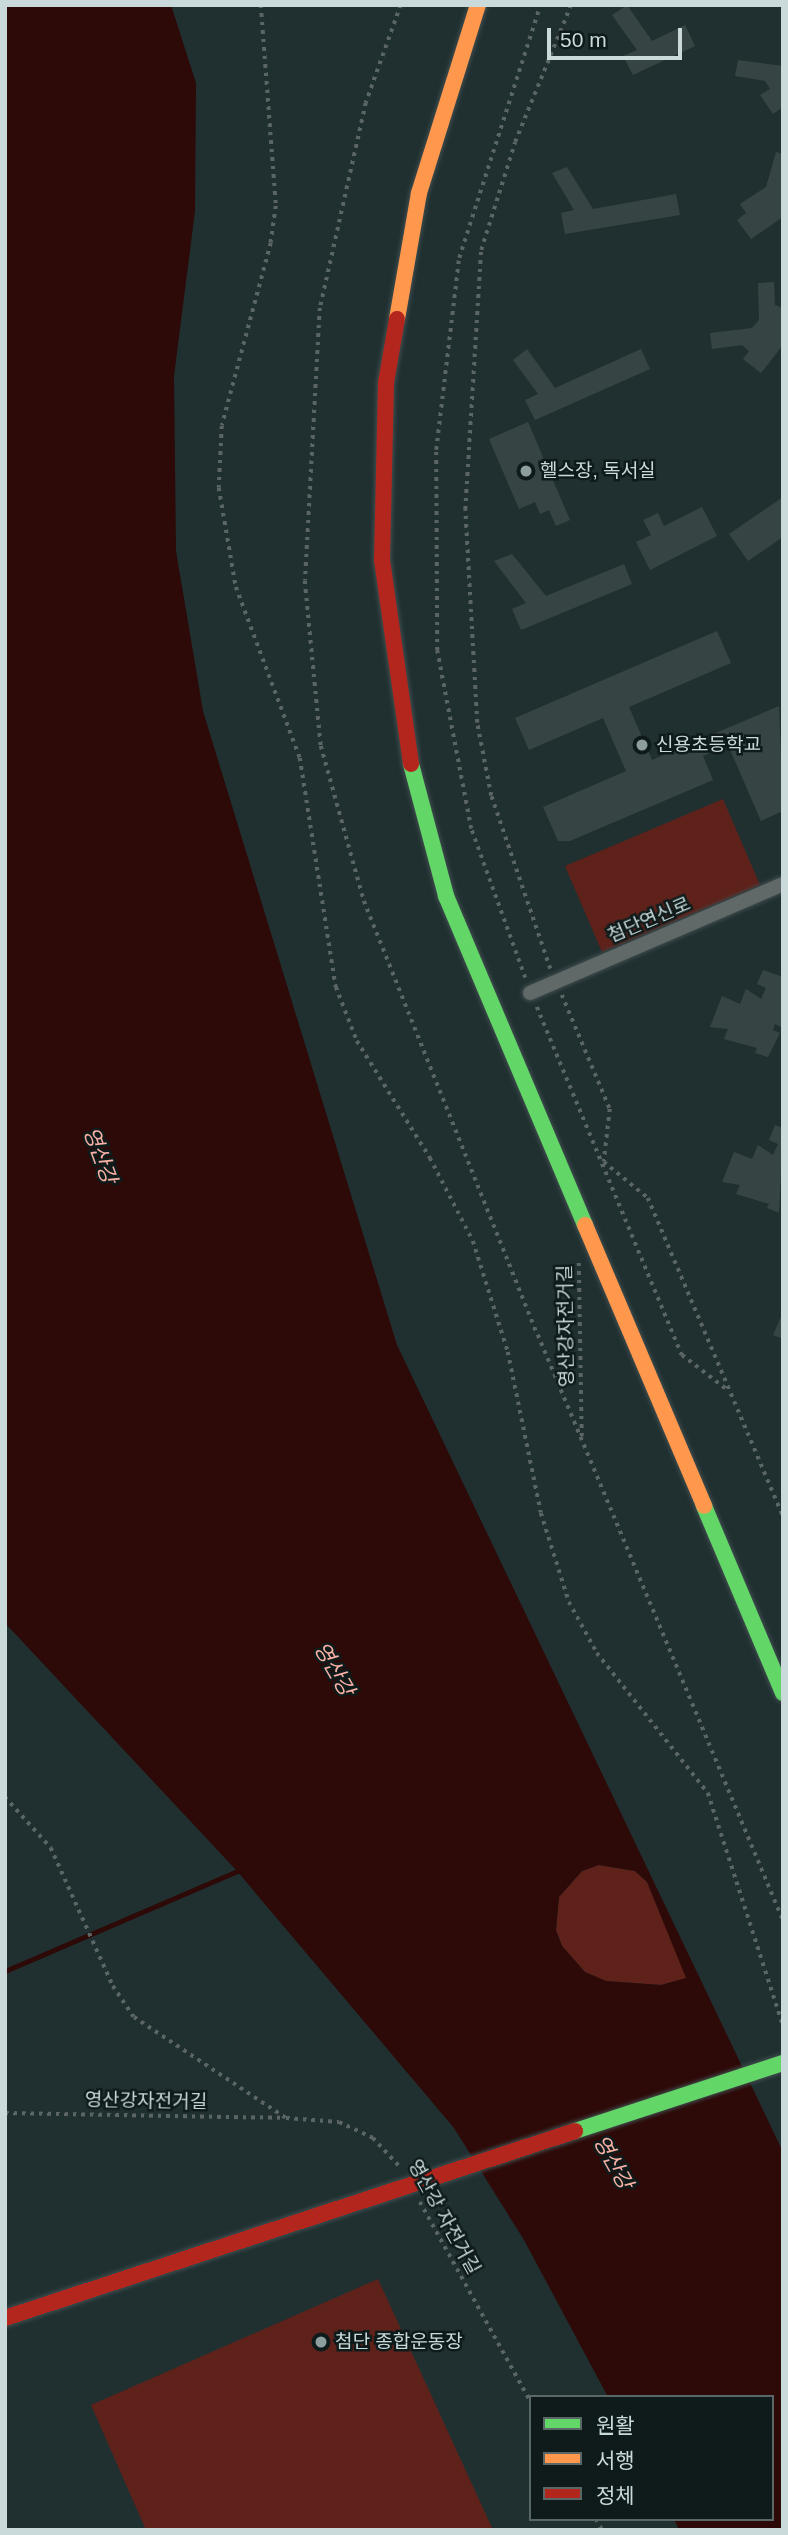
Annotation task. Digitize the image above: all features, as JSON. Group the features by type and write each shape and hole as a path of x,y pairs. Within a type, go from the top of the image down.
{"street":[{"path":"478,5 419,192 386,383 382,560 405,742 446,896 783,1693"},
{"name":"첨단연신로","path":"530,993 783,884"},
{"path":"5,2318 783,2063"}],"path":[{"path":"261,5 276,206 222,426 219,488 236,587 300,758 336,987 357,1041 430,1158 473,1241 508,1352 553,1558 572,1609 597,1653 708,1793 783,2025"},
{"path":"540,5 459,258 436,450 437,651 471,829 530,993 604,1162 682,1356 730,1392"},
{"path":"571,5 515,142 481,250 465,510 477,723 491,796 555,981 610,1109 604,1162"},
{"path":"604,1162 648,1198 783,1516"},
{"name":"영산강자전거길","path":"579,1253 582,1440"},
{"name":"영산강 자전거길","path":"5,1797 51,1848 97,1950 134,2017 286,2118 339,2122 373,2138 403,2171"},
{"name":"영산강자전거길","path":"5,2113 286,2118"},
{"name":"영산강 자전거길","path":"416,2196 529,2398"}],"shaded area":[{"path":"723,799 760,885 602,952 565,866"},
{"path":"599,1865 635,1871 647,1882 687,1978 661,1985 606,1981 585,1972 562,1946 556,1930 559,1897 582,1871"},
{"name":"첨단 종합운동장","path":"378,2279 493,2530 146,2530 91,2405"}],"water":[{"name":"영산강","path":"5,5 171,5 196,83 195,211 174,376 176,551 203,711 397,1345 783,2152 783,2530 679,2530 675,2521 774,2521 774,2395 607,2395 524,2240 454,2128 237,1871 5,1623","holes":["599,1865 635,1871 647,1882 686,1978 661,1985 606,1981 585,1972 562,1946 556,1930 559,1897 582,1871"]}],"building":[{"path":"627,5 652,41 685,25 695,46 633,75 623,56 637,50 612,15"},
{"path":"738,60 783,66 783,107 773,114 760,95 770,89 765,81 735,76"},
{"path":"776,152 783,154 783,217 751,239 737,220 746,213 740,204 766,187"},
{"path":"567,167 593,209 676,194 680,215 565,234 561,213 574,210 552,173"},
{"path":"774,282 775,305 783,308 783,345 761,373 743,359 749,351 742,345 712,349 710,333 752,328 759,320 758,283"},
{"path":"527,349 555,388 641,349 650,369 535,420 525,400 538,394 513,360"},
{"name":"헬스장, 독서실","path":"528,422 570,520 556,526 549,510 540,514 535,502 519,509 489,439"},
{"path":"783,497 783,537 748,561 729,534"},
{"path":"702,507 717,536 650,570 636,542 651,535 643,520 658,513 664,526"},
{"path":"512,554 546,596 624,564 632,584 521,630 512,609 526,603 494,561"},
{"path":"717,631 731,663 629,707 652,760 779,706 783,811 761,821 728,745 703,756 713,780 570,841 558,841 543,807 626,771 603,718 529,750 515,718"},
{"path":"763,970 783,977 783,1028 775,1024 773,1030 780,1033 768,1057 755,1053 757,1048 724,1039 728,1029 710,1027 722,996 740,1004 746,989 761,999 766,988 757,984"},
{"path":"775,1125 783,1128 779,1213 767,1208 769,1204 736,1194 740,1185 722,1182 734,1152 752,1159 758,1145 773,1155 778,1144 769,1140"},
{"path":"783,1312 783,1339 773,1335"}],"waterway":[{"path":"5,1971 237,1871"}],"traffic: fast":[{"path":"411,764 446,896 585,1225"},
{"path":"704,1506 783,1693"},
{"path":"575,2131 783,2063"}],"traffic: slow":[{"path":"397,319 419,193 478,5"},
{"path":"585,1225 704,1506"}],"traffic: jam":[{"path":"397,319 386,383 382,560 411,764"},
{"path":"5,2318 575,2131"}],"place":[{"name":"헬스장, 독서실","path":"526,471"},
{"name":"신용초등학교","path":"642,745"},
{"name":"첨단 종합운동장","path":"321,2342"}]}
